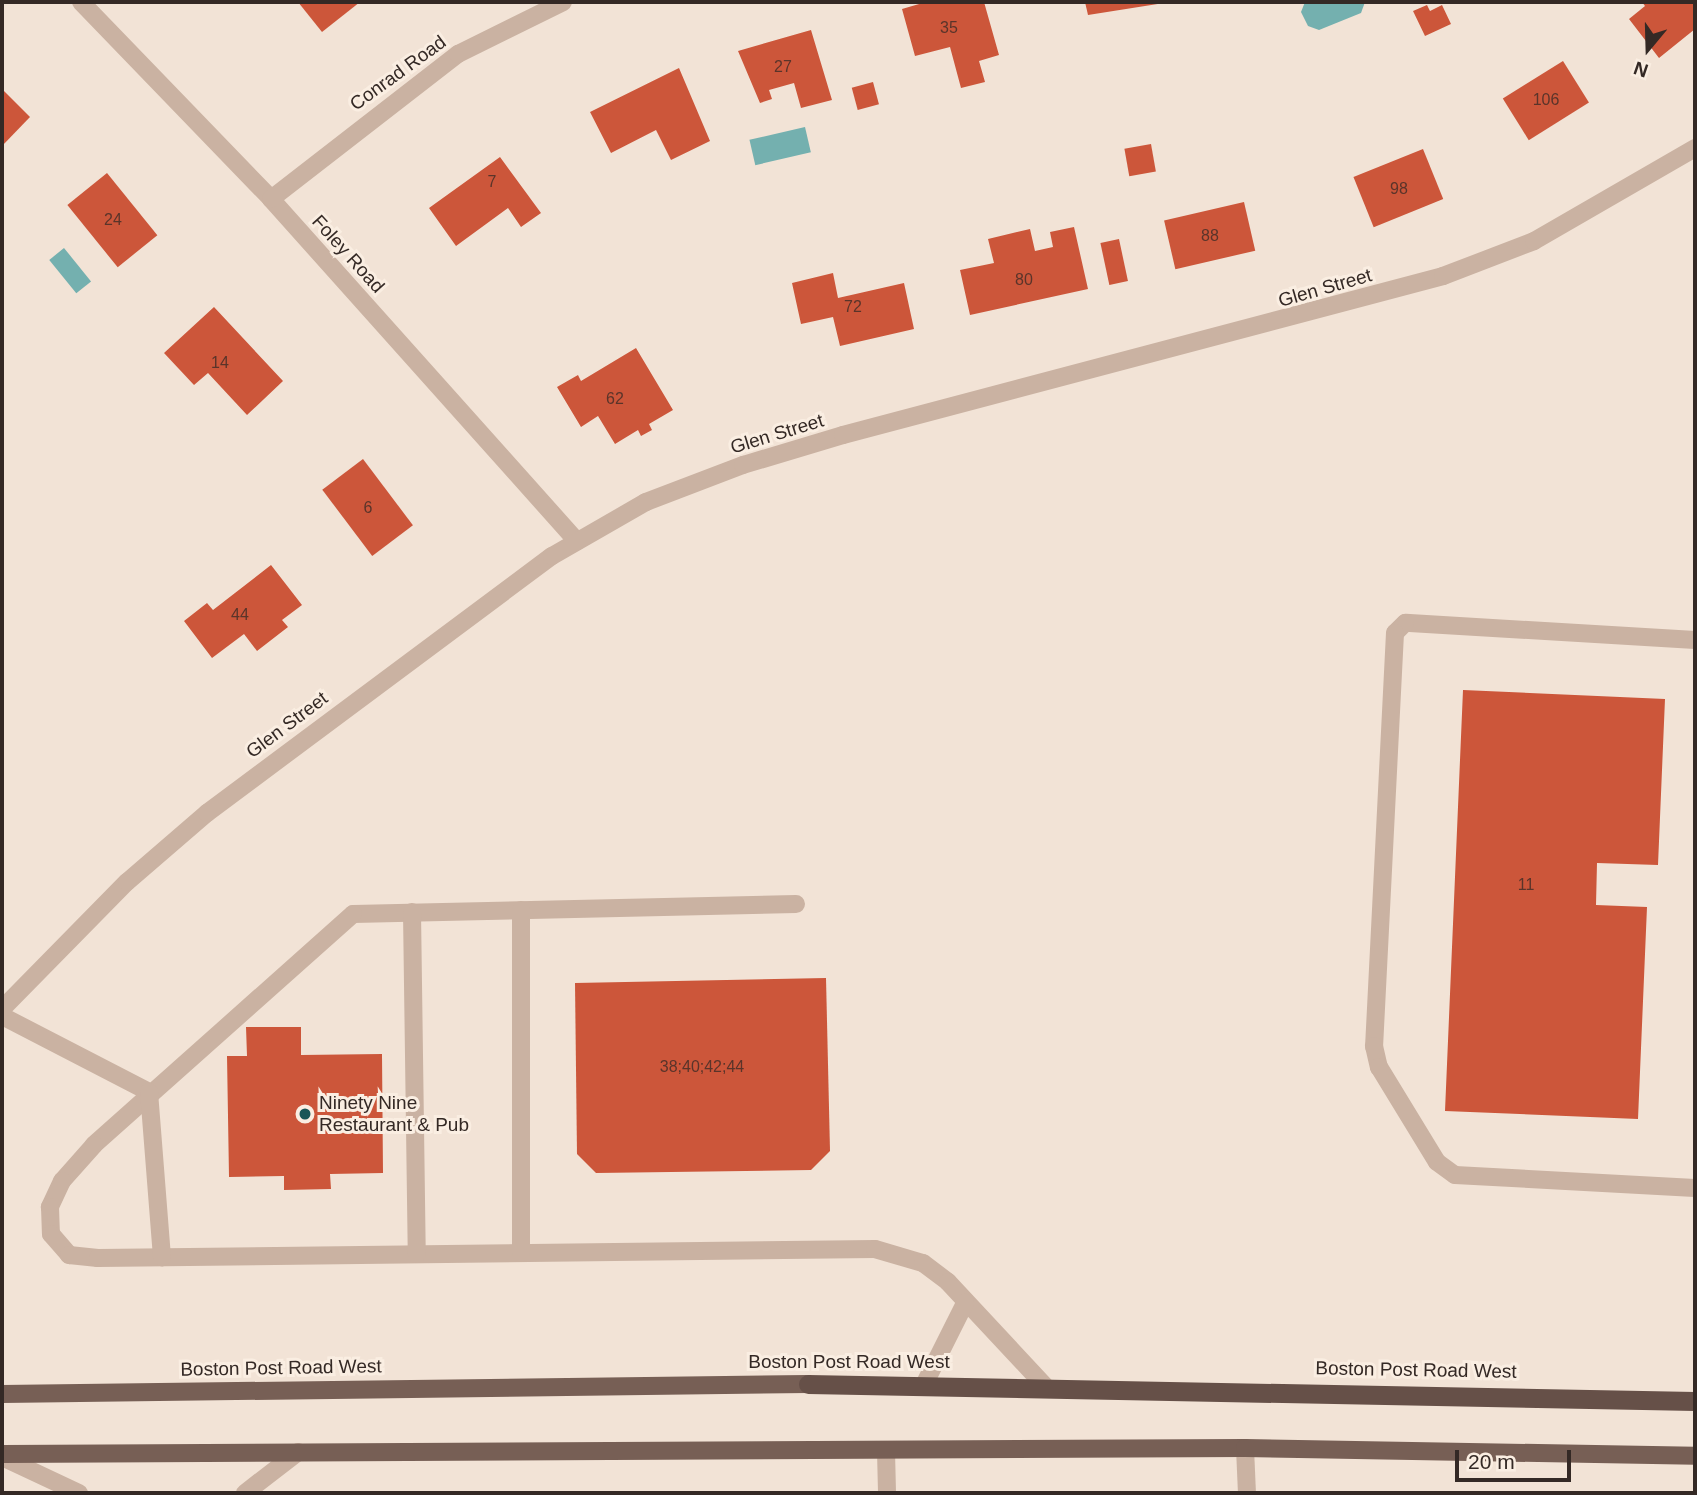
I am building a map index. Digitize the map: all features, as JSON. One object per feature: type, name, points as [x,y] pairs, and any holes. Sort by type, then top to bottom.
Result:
[{"type":"highway","name":"Boston Post Road West","points":[[807,1384],[1045,1386],[1694,1400]]},
{"type":"main road","name":"Boston Post Road West","points":[[2,1394],[807,1384]]},
{"type":"main road","points":[[2,1456],[298,1451],[1245,1448],[1695,1456]]},
{"type":"street","name":"Foley Road","points":[[80,2],[271,199],[577,541]]},
{"type":"street","name":"Conrad Road","points":[[271,199],[458,54],[563,2]]},
{"type":"street","name":"Glen Street","points":[[2,1009],[127,881],[207,813],[452,628],[577,541],[646,502],[743,465],[1443,276],[1534,241],[1695,148]]},
{"type":"street","points":[[1695,640],[1405,623],[1395,633],[1374,1046],[1379,1067],[1437,1162],[1455,1175],[1695,1188]]},
{"type":"street","points":[[796,904],[353,914],[149,1092],[62,1181],[50,1207],[51,1234],[69,1255],[162,1257],[875,1249],[923,1264],[965,1303],[1045,1386]]},
{"type":"street","points":[[521,910],[521,1253]]},
{"type":"street","points":[[412,912],[417,1254]]},
{"type":"street","points":[[2,1016],[149,1092]]},
{"type":"street","points":[[149,1092],[162,1257]]},
{"type":"street","points":[[925,1385],[965,1303]]},
{"type":"street","points":[[1245,1448],[1247,1493]]},
{"type":"street","points":[[245,1493],[298,1451]]},
{"type":"street","points":[[886,1451],[887,1493]]},
{"type":"street","points":[[2,1456],[79,1493]]},
{"type":"water","points":[[1305,2],[1365,2],[1361,13],[1319,30],[1308,26],[1301,12]]},
{"type":"water","points":[[805,127],[811,152],[755,165],[749,140]]},
{"type":"water","points":[[64,248],[91,281],[76,293],[49,260]]},
{"type":"building","points":[[298,2],[360,2],[322,32]]},
{"type":"building","points":[[926,2],[984,2],[999,55],[979,61],[985,82],[961,88],[950,47],[915,56],[902,9]]},
{"type":"building","points":[[1085,2],[1164,2],[1164,3],[1088,15]]},
{"type":"building","points":[[1642,2],[1695,2],[1695,29],[1659,58],[1629,19],[1645,6]]},
{"type":"building","points":[[1427,5],[1430,11],[1442,5],[1451,24],[1425,36],[1413,11]]},
{"type":"building","points":[[811,30],[832,100],[801,108],[794,83],[769,90],[772,99],[760,103],[738,51]]},
{"type":"building","points":[[1563,61],[1589,103],[1529,140],[1503,99]]},
{"type":"building","points":[[679,68],[710,141],[671,160],[656,130],[611,153],[590,112]]},
{"type":"building","points":[[873,82],[879,104],[858,110],[852,88]]},
{"type":"building","points":[[2,89],[30,117],[2,146]]},
{"type":"building","points":[[1151,144],[1156,172],[1129,176],[1124,149]]},
{"type":"building","points":[[1423,149],[1443,199],[1374,227],[1353,177]]},
{"type":"building","points":[[500,157],[541,213],[521,227],[508,208],[456,246],[429,208]]},
{"type":"building","points":[[107,173],[157,235],[118,267],[67,205]]},
{"type":"building","points":[[1244,202],[1255,251],[1175,269],[1164,220]]},
{"type":"building","points":[[1074,227],[1088,289],[970,315],[960,270],[994,263],[988,239],[1030,229],[1035,251],[1053,247],[1050,232]]},
{"type":"building","points":[[1119,239],[1128,281],[1109,285],[1100,243]]},
{"type":"building","points":[[833,273],[838,298],[904,283],[914,329],[840,346],[833,317],[801,324],[792,283]]},
{"type":"building","points":[[214,307],[283,381],[247,415],[208,373],[194,385],[164,353]]},
{"type":"building","points":[[636,348],[673,410],[649,424],[652,430],[641,436],[638,430],[615,444],[598,416],[581,427],[557,387],[578,375],[581,381]]},
{"type":"building","points":[[363,459],[413,525],[372,556],[322,490]]},
{"type":"building","points":[[271,565],[302,605],[282,620],[288,627],[257,651],[244,634],[212,658],[184,621],[207,603],[213,610]]},
{"type":"building","points":[[1463,690],[1665,699],[1658,865],[1597,863],[1596,905],[1647,907],[1638,1119],[1445,1111]]},
{"type":"building","points":[[826,978],[830,1151],[811,1170],[596,1173],[577,1154],[575,983]]},
{"type":"building","name":"Ninety Nine Restaurant & Pub","points":[[246,1027],[301,1027],[301,1055],[382,1054],[383,1173],[330,1174],[331,1189],[284,1190],[284,1176],[229,1177],[227,1056],[247,1056]]},
{"type":"place","name":"Ninety Nine Restaurant & Pub","points":[[305,1114]]}]
